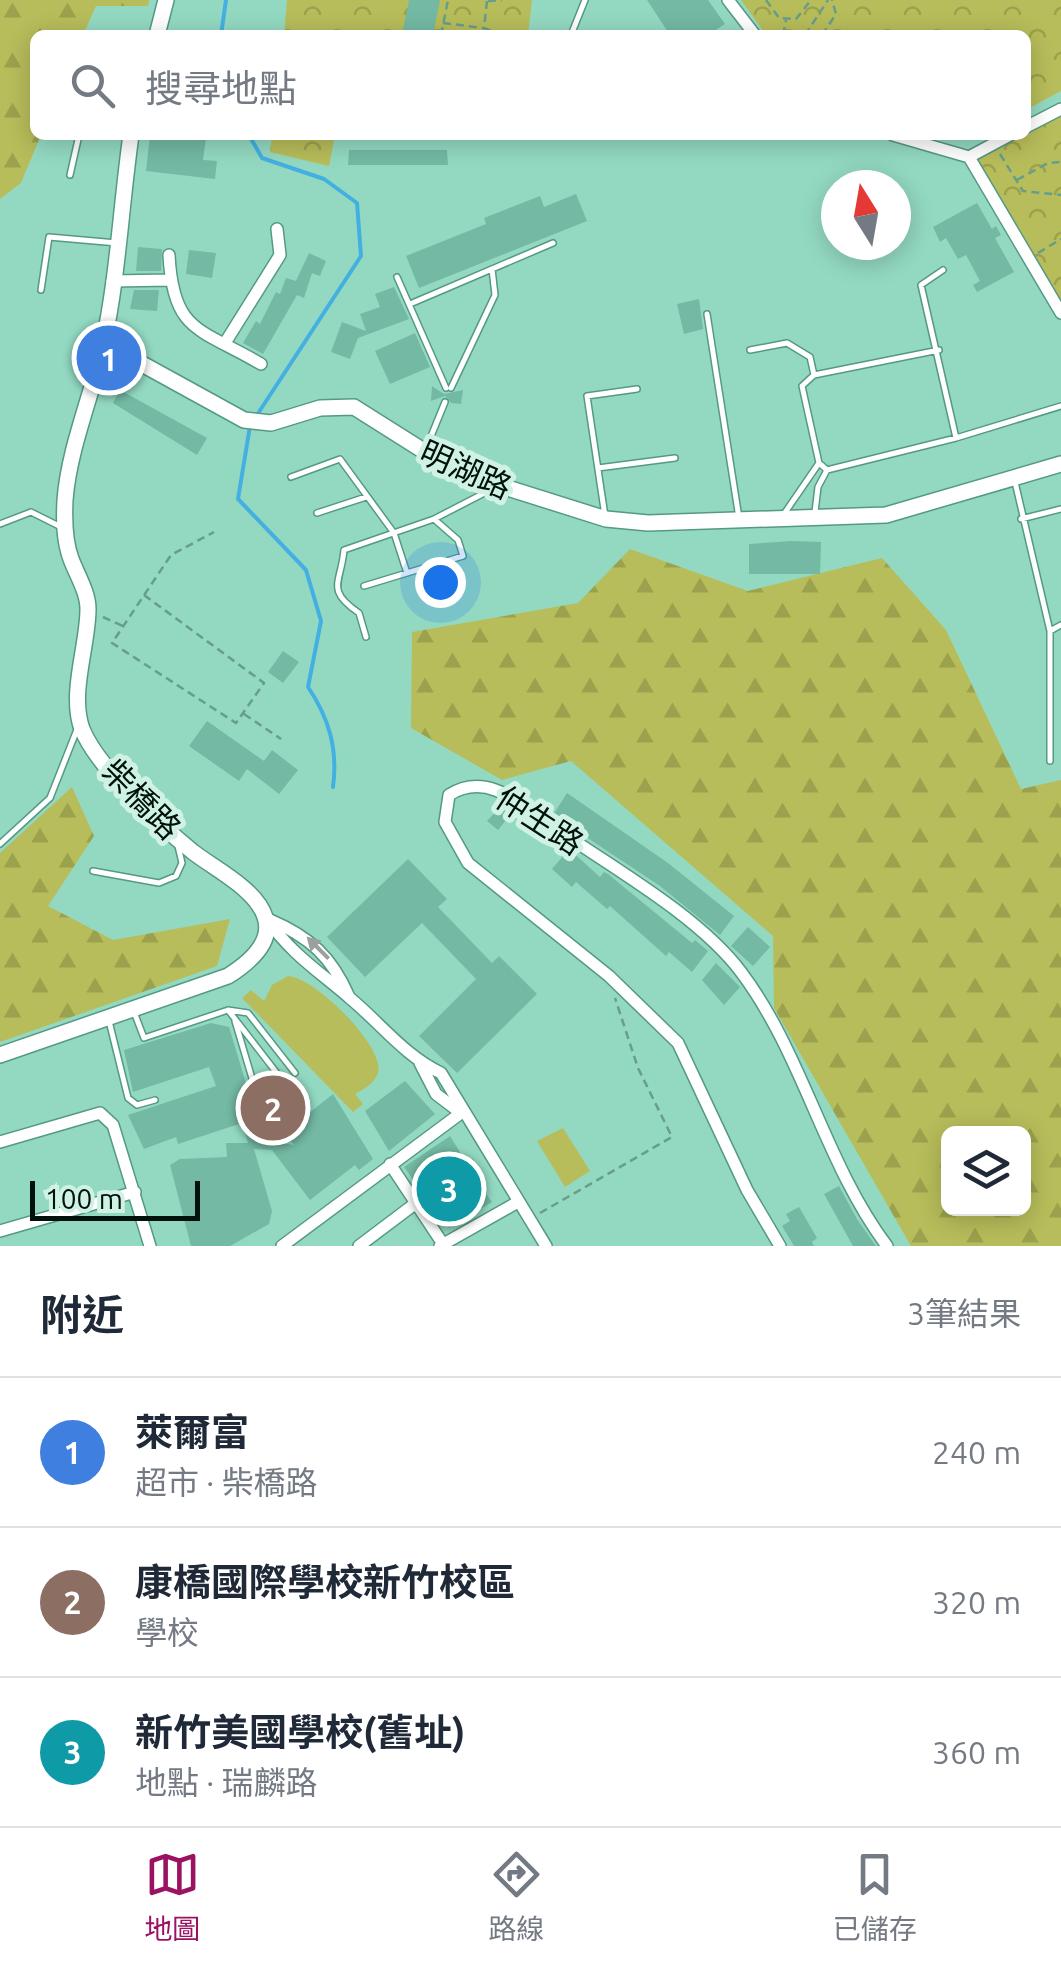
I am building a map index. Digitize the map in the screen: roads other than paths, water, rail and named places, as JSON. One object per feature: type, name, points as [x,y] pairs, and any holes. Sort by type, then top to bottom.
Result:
[{"type":"main road","points":[[158,30],[166,0]]},
{"type":"main road","points":[[104,343],[127,140]]},
{"type":"main road","name":"明湖路","points":[[104,343],[244,420],[262,423],[320,408],[354,406],[457,472],[606,520],[648,524],[886,514],[1061,464]]},
{"type":"main road","name":"柴橋路","points":[[104,343],[66,494],[64,529],[88,610],[88,643],[78,686],[80,725],[121,780],[176,836],[256,900],[267,920]]},
{"type":"main road","points":[[0,1055],[228,976],[250,962],[264,942],[267,920]]},
{"type":"street","points":[[728,0],[751,30]]},
{"type":"street","points":[[1031,124],[1061,109]]},
{"type":"street","points":[[910,140],[968,157],[1061,313]]},
{"type":"street","points":[[968,157],[1000,140]]},
{"type":"street","points":[[226,343],[280,255],[277,229]]},
{"type":"street","points":[[169,255],[172,298],[184,319],[261,364]]},
{"type":"street","points":[[112,280],[170,280]]},
{"type":"street","name":"仲生路","points":[[780,1246],[746,1190],[678,1042],[609,976],[468,863],[445,822],[449,795],[471,785],[489,785],[518,802],[673,909],[740,970],[887,1246]]},
{"type":"street","points":[[267,920],[304,934],[335,966],[349,997]]},
{"type":"street","points":[[267,920],[288,950],[349,997],[420,1063],[436,1094],[461,1113],[546,1246]]},
{"type":"street","points":[[282,1246],[461,1113]]},
{"type":"street","points":[[0,1142],[100,1114],[113,1125],[150,1246]]},
{"type":"street","points":[[390,1164],[441,1245],[518,1202]]},
{"type":"street","points":[[0,1232],[135,1192]]},
{"type":"street","points":[[359,1246],[416,1203]]},
{"type":"lane","points":[[573,30],[584,0]]},
{"type":"lane","points":[[70,175],[78,140]]},
{"type":"lane","points":[[42,290],[49,237],[117,243]]},
{"type":"lane","points":[[410,304],[554,243]]},
{"type":"lane","points":[[398,276],[448,388],[494,295],[492,269]]},
{"type":"lane","points":[[944,270],[921,285],[939,350],[956,438]]},
{"type":"lane","points":[[708,314],[739,521]]},
{"type":"lane","points":[[750,350],[788,343],[810,357],[814,375]]},
{"type":"lane","points":[[827,470],[819,463],[802,386],[814,375],[939,350]]},
{"type":"lane","points":[[606,520],[587,396],[636,389]]},
{"type":"lane","points":[[424,454],[445,402]]},
{"type":"lane","points":[[814,520],[818,487],[827,470],[956,438],[1061,406]]},
{"type":"lane","points":[[598,468],[675,458]]},
{"type":"lane","points":[[290,477],[340,459],[394,532],[407,573]]},
{"type":"lane","points":[[780,521],[819,463]]},
{"type":"lane","points":[[1015,479],[1021,519],[1050,631],[1050,761]]},
{"type":"lane","points":[[366,637],[359,612],[340,600],[335,582],[344,550],[434,519],[499,486]]},
{"type":"lane","points":[[317,513],[366,497]]},
{"type":"lane","points":[[1021,519],[1061,509]]},
{"type":"lane","points":[[0,524],[31,512],[64,529]]},
{"type":"lane","points":[[364,586],[463,556],[458,540],[434,519]]},
{"type":"lane","points":[[1050,631],[1061,625]]},
{"type":"lane","points":[[0,844],[50,798],[59,784],[71,737],[80,725]]},
{"type":"lane","points":[[93,871],[159,883],[176,876],[182,863],[176,836]]},
{"type":"lane","points":[[133,1009],[144,1038],[228,1010],[248,1013],[295,1074]]},
{"type":"lane","points":[[228,1010],[300,1103],[297,1117],[282,1127],[266,1122],[235,1021]]},
{"type":"lane","points":[[108,1018],[128,1098],[137,1105],[155,1100]]},
{"type":"waterway","points":[[222,30],[226,0]]},
{"type":"waterway","points":[[252,140],[262,158],[324,179],[357,203],[361,256],[255,418]]},
{"type":"waterway","points":[[250,426],[238,499],[306,570],[321,621],[308,687],[330,734],[333,787]]},
{"type":"place","name":"萊爾富","points":[[109,358]]},
{"type":"place","name":"康橋國際學校新竹校區","points":[[273,1108]]},
{"type":"place","name":"新竹美國學校(舊址)","points":[[449,1189]]}]
